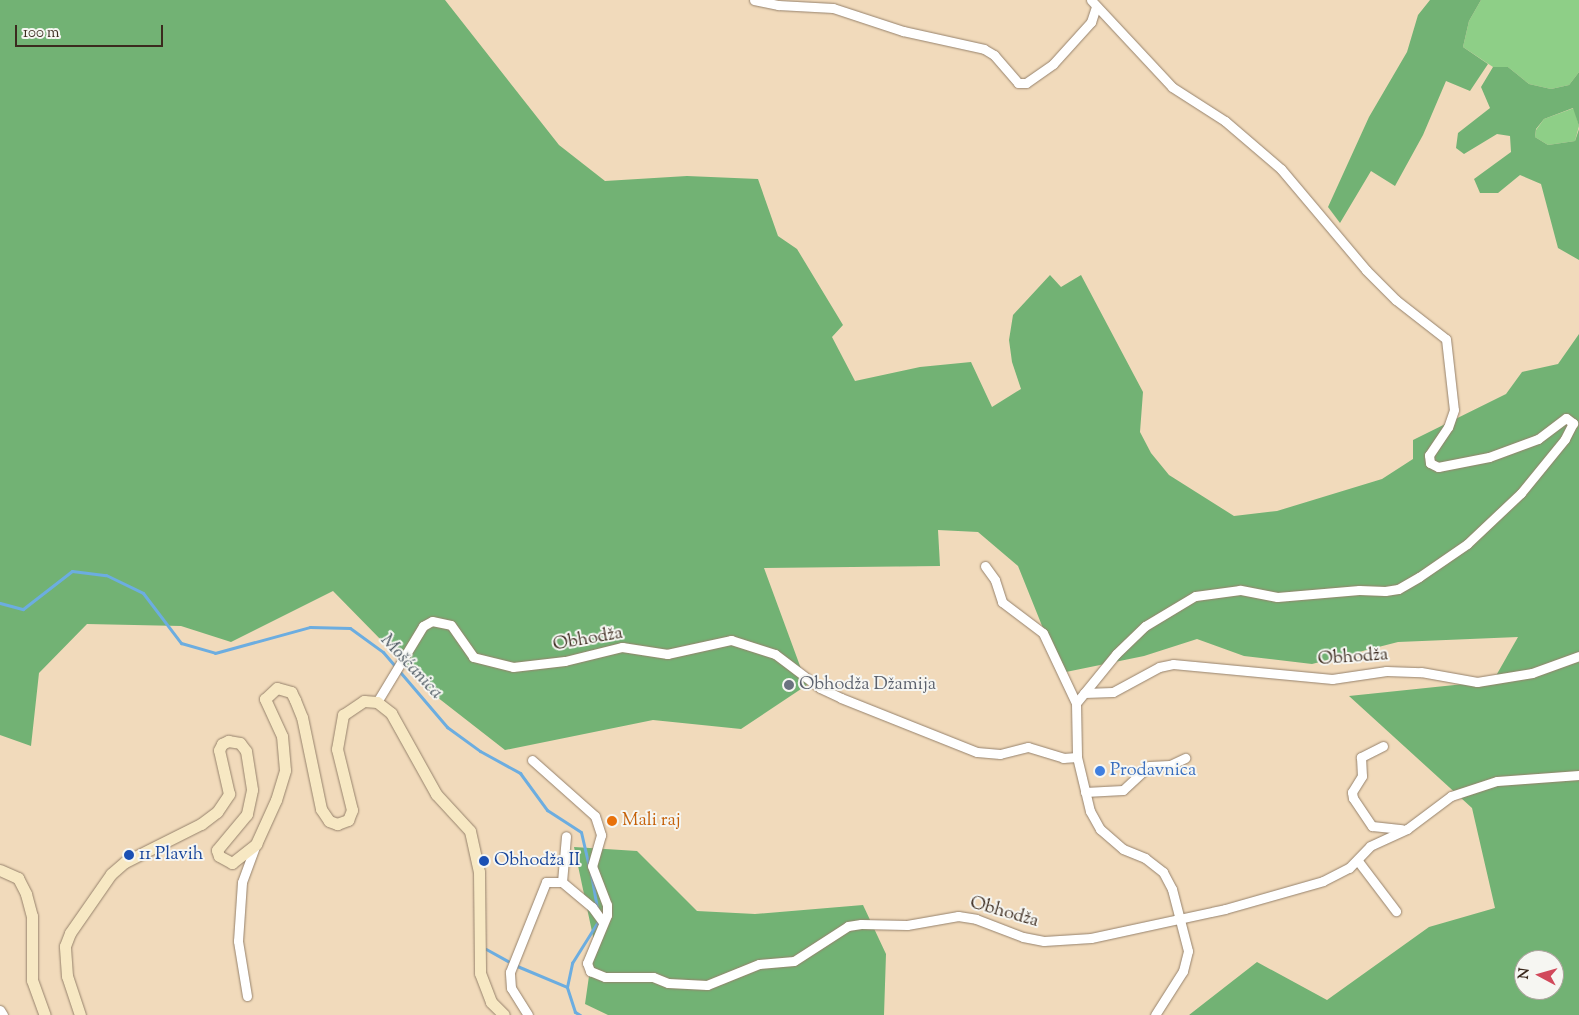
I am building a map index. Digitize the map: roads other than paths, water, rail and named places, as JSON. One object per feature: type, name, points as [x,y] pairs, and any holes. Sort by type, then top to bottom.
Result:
[{"type":"main road","points":[[80,1015],[67,976],[65,946],[70,933],[111,874],[125,862],[201,824],[217,812],[229,794],[219,750],[222,744],[228,741],[240,743],[246,752],[252,790],[247,814],[217,850],[219,856],[232,863],[256,844],[276,800],[284,770],[285,753],[282,736],[266,706],[268,694],[277,688],[291,692],[295,700],[302,717],[322,809],[329,821],[337,824],[348,820],[352,810],[337,749],[343,715],[357,703],[376,702],[391,713],[436,794],[470,830],[479,872],[480,973],[491,1002],[504,1015]]},
{"type":"main road","points":[[0,870],[18,878],[26,894],[32,916],[32,980],[45,1015]]},
{"type":"street","points":[[754,0],[778,5],[833,8],[903,31],[984,49],[994,55],[1018,83],[1026,82],[1053,64],[1091,22],[1094,4]]},
{"type":"street","points":[[1076,702],[1116,654],[1145,626],[1195,596],[1240,590],[1289,597],[1350,590],[1385,591],[1405,585],[1467,544],[1521,493],[1565,439],[1573,423],[1566,418],[1538,439],[1489,457],[1438,467],[1430,463],[1429,455],[1448,428],[1454,410],[1446,339],[1396,300],[1366,270],[1281,169],[1225,120],[1172,87],[1094,4]]},
{"type":"street","points":[[984,566],[995,580],[1002,602],[1043,633],[1076,702],[1077,757],[1090,811],[1100,829],[1123,849],[1145,858],[1162,872],[1172,889],[1189,957],[1177,983],[1155,1015]]},
{"type":"street","name":"Obhodža","points":[[376,702],[423,626],[432,621],[451,625],[473,656],[482,661],[513,667],[565,661],[622,647],[667,654],[731,640],[775,654],[820,688],[841,698],[977,752],[1000,754],[1028,747],[1063,758],[1077,757]]},
{"type":"street","name":"Obhodža","points":[[1084,693],[1113,692],[1159,668],[1173,664],[1332,679],[1386,671],[1421,672],[1477,682],[1532,673],[1579,656]]},
{"type":"street","points":[[1383,746],[1361,757],[1362,776],[1353,798],[1372,826],[1408,829]]},
{"type":"street","points":[[1085,792],[1123,790],[1149,766],[1170,765],[1186,758]]},
{"type":"street","name":"Obhodža","points":[[532,760],[595,816],[601,835],[592,866],[607,905],[607,915],[587,963],[590,971],[605,977],[653,977],[668,983],[707,985],[759,964],[794,961],[848,926],[861,924],[907,925],[958,916],[976,919],[1023,937],[1044,941],[1091,938],[1179,920],[1323,881],[1358,861],[1370,846],[1408,829],[1451,796],[1497,781],[1579,775]]},
{"type":"street","points":[[562,882],[566,836]]},
{"type":"street","points":[[247,996],[238,941],[242,882],[256,844]]},
{"type":"street","points":[[1358,861],[1396,910]]},
{"type":"street","points":[[528,1015],[511,988],[510,972],[546,882],[562,882],[592,907],[603,922]]},
{"type":"street","points":[[0,1010],[3,1015]]},
{"type":"waterway","name":"Mošćanica","points":[[0,603],[23,609],[72,571],[106,575],[143,593],[181,643],[215,653],[310,627],[350,628],[383,652],[447,727],[480,751],[520,773],[547,810],[581,832],[589,868]]},
{"type":"waterway","name":"Mošćanica","points":[[591,874],[597,909]]},
{"type":"waterway","name":"Mošćanica","points":[[580,1015],[575,1012],[567,987],[572,963],[599,920]]},
{"type":"waterway","points":[[486,949],[508,961]]},
{"type":"waterway","points":[[517,966],[567,987]]},
{"type":"place","name":"Obhodža Džamija","points":[[789,685]]},
{"type":"place","name":"Prodavnica","points":[[1100,771]]},
{"type":"place","name":"Mali raj","points":[[612,821]]},
{"type":"place","name":"11 Plavih","points":[[129,855]]},
{"type":"place","name":"Obhodža II","points":[[484,861]]}]
